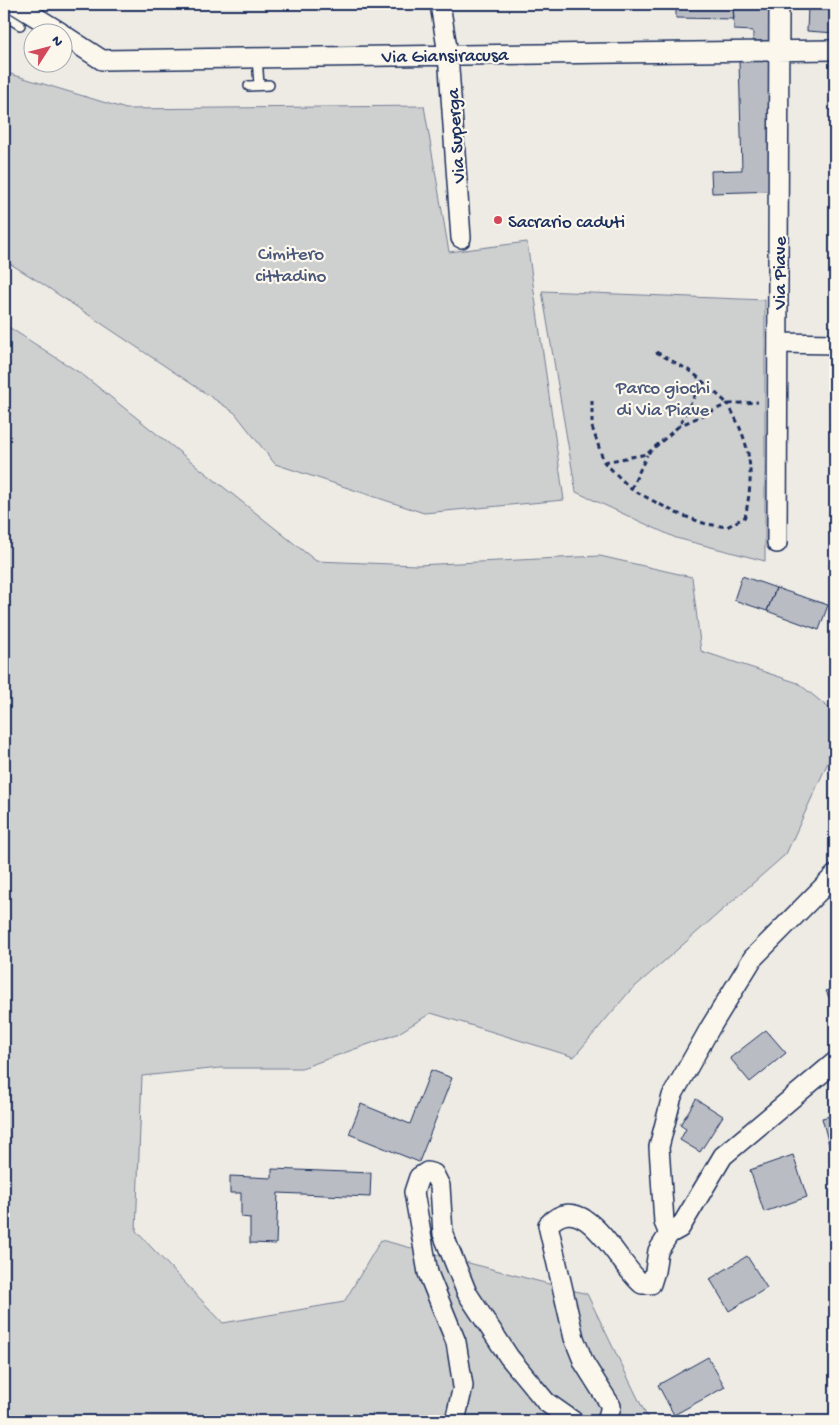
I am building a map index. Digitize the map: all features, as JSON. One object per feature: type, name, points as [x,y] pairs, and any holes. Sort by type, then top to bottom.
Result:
[{"type":"street","name":"Via Superga","points":[[440,4],[448,54],[461,238]]},
{"type":"street","name":"Via Piave","points":[[777,543],[783,474],[778,402],[779,4]]},
{"type":"street","name":"Via Giansiracusa","points":[[12,10],[38,22]]},
{"type":"street","name":"Via Giansiracusa","points":[[72,40],[102,60],[778,49],[835,50]]},
{"type":"street","points":[[778,343],[835,344]]},
{"type":"street","points":[[669,1234],[664,1222],[659,1147],[672,1096],[710,1028],[753,958],[835,875]]},
{"type":"street","points":[[607,1421],[611,1406],[584,1363],[574,1338],[548,1225],[564,1214],[574,1213],[587,1220],[631,1275],[642,1284],[651,1284],[656,1271],[658,1251],[669,1234],[680,1228],[723,1156],[835,1062]]},
{"type":"street","points":[[455,1421],[463,1386],[456,1342],[428,1273],[415,1201],[414,1192],[418,1177],[427,1172],[434,1174],[440,1186],[443,1234],[466,1293],[509,1357],[546,1402],[573,1421]]},
{"type":"lane","points":[[12,10],[20,25]]},
{"type":"lane","points":[[257,57],[259,86]]},
{"type":"lane","points":[[249,86],[270,85]]},
{"type":"path","points":[[592,400],[592,427],[604,462],[631,489],[676,513],[706,524],[727,527],[745,517],[752,480],[751,460],[741,427],[728,404],[692,372],[656,352]]},
{"type":"path","points":[[679,426],[702,381]]},
{"type":"path","points":[[631,489],[647,454],[679,426],[728,404],[778,402]]},
{"type":"path","points":[[604,462],[647,454]]},
{"type":"green space","name":"Cimitero cittadino","points":[[4,72],[126,109],[424,106],[449,252],[527,242],[564,500],[424,513],[275,464],[235,413],[4,260]]},
{"type":"green space","name":"Parco giochi di Via Piave","points":[[542,291],[765,300],[765,561],[676,538],[576,492]]},
{"type":"green space","points":[[4,324],[83,375],[316,561],[417,565],[600,556],[692,577],[701,651],[798,683],[835,713],[835,747],[786,854],[629,992],[574,1057],[431,1013],[397,1034],[302,1068],[220,1068],[142,1076],[136,1231],[223,1323],[344,1302],[381,1240],[587,1294],[649,1421],[4,1421]]},
{"type":"building","points":[[676,4],[733,4],[734,19],[676,18]]},
{"type":"building","points":[[733,4],[775,4],[774,41],[753,41],[753,31],[734,30]]},
{"type":"building","points":[[813,4],[835,4],[835,33],[807,31],[808,7],[813,7]]},
{"type":"building","points":[[770,60],[775,191],[712,193],[711,171],[742,170],[739,61]]},
{"type":"building","points":[[742,576],[776,588],[767,611],[734,600]]},
{"type":"building","points":[[776,588],[828,605],[819,630],[767,611]]},
{"type":"building","points":[[835,987],[835,1010],[826,991]]},
{"type":"building","points":[[766,1030],[786,1053],[750,1082],[730,1058]]},
{"type":"building","points":[[431,1070],[452,1078],[419,1162],[349,1134],[361,1104],[410,1124]]},
{"type":"building","points":[[696,1099],[723,1116],[700,1152],[680,1140],[686,1129],[680,1125]]},
{"type":"building","points":[[835,1115],[835,1160],[833,1160],[822,1118]]},
{"type":"building","points":[[793,1155],[807,1197],[764,1212],[750,1170]]},
{"type":"building","points":[[272,1169],[371,1173],[370,1197],[278,1193],[276,1244],[250,1243],[250,1218],[241,1217],[241,1193],[230,1193],[230,1176],[272,1178]]},
{"type":"building","points":[[747,1256],[767,1288],[729,1311],[710,1279]]},
{"type":"building","points":[[708,1357],[725,1387],[674,1415],[658,1385]]},
{"type":"place","name":"Sacrario caduti","points":[[498,220]]}]
